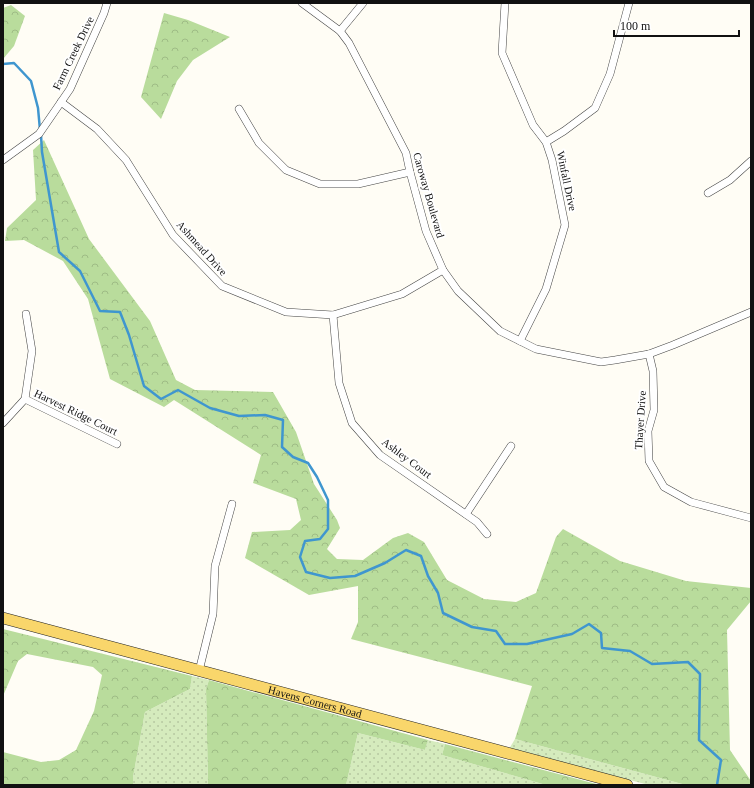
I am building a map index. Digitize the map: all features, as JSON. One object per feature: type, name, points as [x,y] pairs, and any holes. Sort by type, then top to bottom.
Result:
[{"type":"main road","name":"Havens Corners Road","points":[[3,618],[628,785]]},
{"type":"street","name":"Farm Creek Drive","points":[[3,160],[39,134],[70,89],[107,3]]},
{"type":"street","name":"Caroway Boulevard","points":[[302,3],[340,31],[349,43],[406,153],[426,231],[443,270],[458,291],[500,331],[536,349],[601,362],[649,354],[751,312]]},
{"type":"street","points":[[340,31],[363,3]]},
{"type":"street","name":"Winfall Drive","points":[[505,3],[502,53],[533,124],[546,142],[552,160],[565,225],[546,289],[520,341]]},
{"type":"street","points":[[546,142],[564,131],[595,108],[610,74],[629,3]]},
{"type":"street","name":"Ashmead Drive","points":[[61,102],[97,129],[126,160],[173,235],[222,286],[286,312],[333,315],[402,294],[443,270]]},
{"type":"street","points":[[238,109],[259,143],[286,170],[320,184],[358,184],[410,172]]},
{"type":"street","points":[[708,193],[730,180],[751,161]]},
{"type":"street","points":[[3,423],[25,399],[32,351],[26,314]]},
{"type":"street","name":"Ashley Court","points":[[333,315],[339,383],[352,423],[380,455],[477,522],[487,534]]},
{"type":"street","name":"Thayer Drive","points":[[649,354],[653,371],[654,410],[648,431],[649,461],[664,487],[690,502],[751,518]]},
{"type":"street","name":"Harvest Ridge Court","points":[[25,399],[117,444]]},
{"type":"street","points":[[466,514],[511,446]]},
{"type":"street","points":[[199,671],[213,614],[215,566],[232,504]]},
{"type":"green space","points":[[11,5],[25,16],[14,46],[3,59],[3,8]]},
{"type":"green space","points":[[164,13],[188,20],[230,37],[193,60],[177,81],[161,119],[141,97]]},
{"type":"green space","points":[[44,140],[89,239],[150,321],[176,380],[195,390],[273,392],[296,432],[314,484],[337,520],[340,528],[327,549],[337,559],[363,560],[393,538],[408,533],[424,542],[447,580],[484,599],[516,602],[536,593],[556,537],[563,529],[620,561],[686,581],[751,588],[751,601],[727,630],[730,750],[751,781],[751,785],[686,785],[515,739],[532,686],[351,639],[358,622],[358,586],[309,595],[245,558],[252,532],[290,530],[301,520],[296,499],[253,483],[261,455],[174,400],[164,407],[110,379],[88,299],[63,261],[24,240],[5,241],[7,228],[36,200],[33,150]]},
{"type":"green space","points":[[3,629],[192,676],[190,689],[145,712],[133,777],[133,785],[3,785],[3,752],[41,762],[59,760],[76,750],[94,711],[102,675],[93,667],[27,654],[18,661],[3,696]]},
{"type":"green space","points":[[192,676],[209,680],[206,689],[208,785],[133,785],[133,777],[145,712],[190,689]]},
{"type":"green space","points":[[209,680],[428,740],[425,750],[358,733],[346,785],[208,785],[206,689]]},
{"type":"green space","points":[[358,733],[425,750],[428,740],[445,744],[442,755],[546,785],[346,785]]},
{"type":"green space","points":[[515,739],[686,785],[649,785],[509,749]]},
{"type":"green space","points":[[445,744],[600,785],[546,785],[442,755]]},
{"type":"waterway","points":[[3,64],[14,63],[31,81],[38,108],[40,130]]},
{"type":"waterway","points":[[41,135],[42,152],[59,252],[80,271],[100,311],[120,312],[129,335],[144,386],[161,399],[178,390],[210,408],[239,416],[265,415],[283,420],[282,447],[293,457],[308,463],[317,477],[328,500],[328,529],[320,539],[305,541],[300,557],[306,572],[330,578],[355,576],[385,563],[406,550],[421,556],[428,576],[438,593],[443,613],[472,627],[496,631],[505,644],[527,644],[572,634],[589,624],[601,633],[602,648],[630,651],[652,664],[688,662],[700,674],[699,740],[721,760],[717,785]]}]
